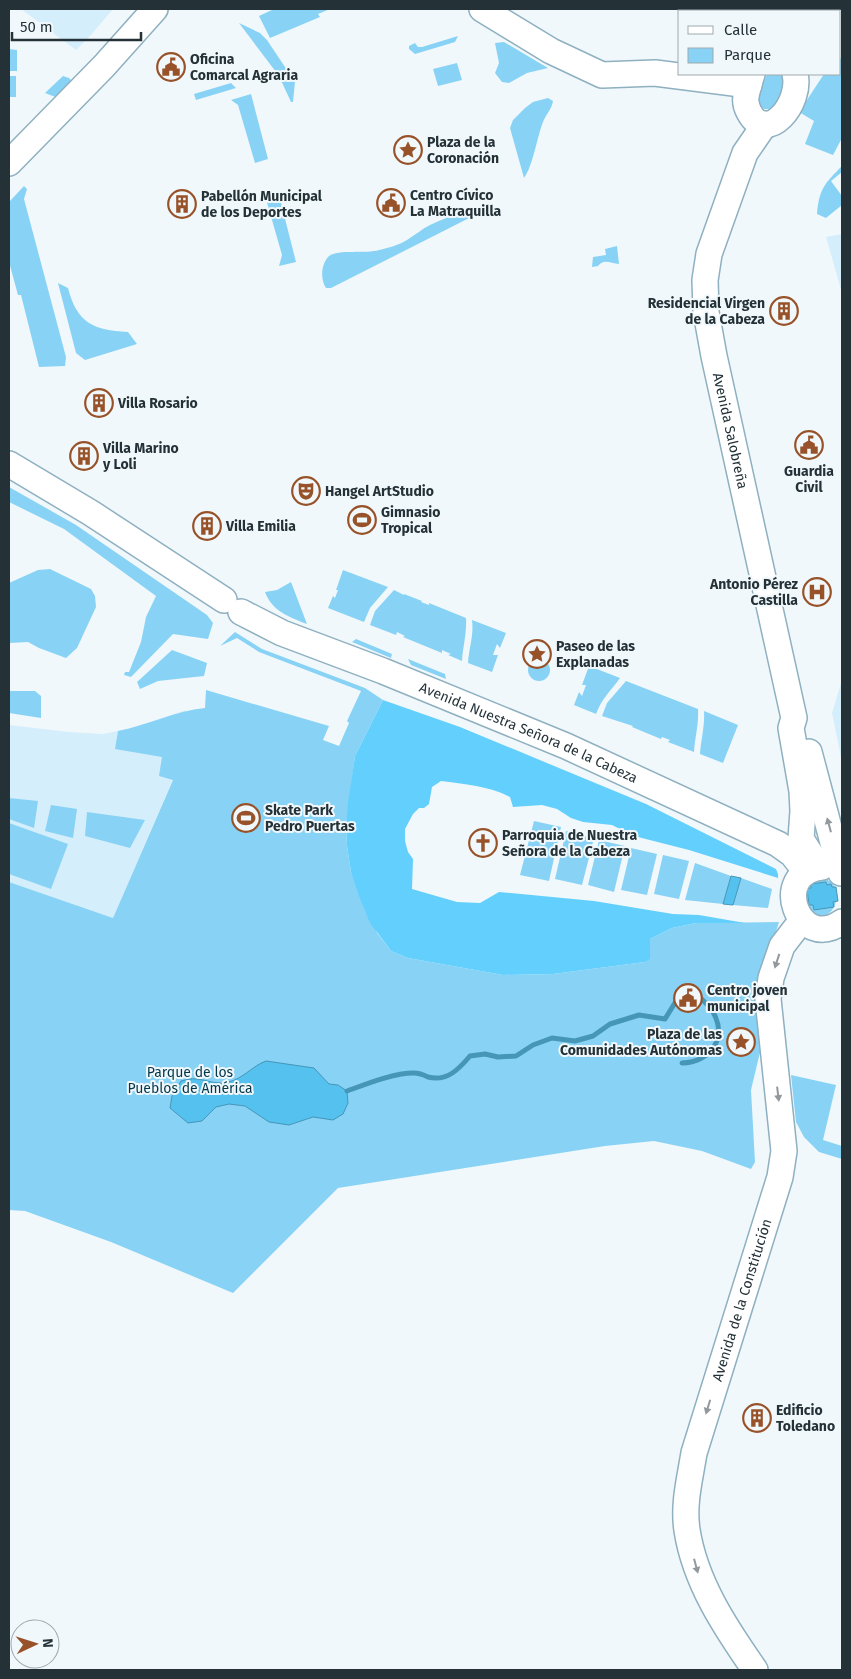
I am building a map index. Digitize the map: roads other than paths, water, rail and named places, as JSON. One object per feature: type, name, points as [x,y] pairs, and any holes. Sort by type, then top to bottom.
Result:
[{"type":"main road","points":[[9,163],[104,66],[155,9]]},
{"type":"main road","points":[[482,9],[551,51],[602,75],[655,73],[678,74]]},
{"type":"main road","points":[[510,9],[528,20],[556,42],[579,64]]},
{"type":"main road","points":[[687,75],[751,79],[745,98],[748,110],[759,121],[783,117],[791,106],[797,83],[795,75]]},
{"type":"main road","name":"Avenida Salobreña","points":[[759,121],[709,254],[705,280],[706,312],[714,356],[794,718],[800,724],[827,871]]},
{"type":"main road","name":"Avenida Nuestra Señora de la Cabeza","points":[[9,464],[91,513],[233,606],[282,633],[383,671],[566,746],[778,844],[792,854],[827,871]]},
{"type":"main road","points":[[827,871],[795,886],[794,906],[802,920],[818,929],[828,929],[842,922]]},
{"type":"main road","name":"Avenida de la Constitución","points":[[755,1670],[722,1621],[700,1579],[687,1529],[687,1494],[694,1453],[780,1177],[784,1151],[768,999],[782,946],[802,920]]},
{"type":"waterway","points":[[347,1091],[380,1079],[406,1073],[441,1078],[457,1070],[470,1056],[485,1054],[498,1057],[516,1056],[533,1045],[552,1038],[575,1041],[593,1036],[610,1024],[639,1015],[665,1019],[681,993],[688,987],[711,1008],[717,1022],[718,1031],[714,1047],[708,1054],[692,1062],[682,1063]]},
{"type":"place","name":"Oficina Comarcal Agraria","points":[[171,67]]},
{"type":"place","name":"Plaza de la Coronación","points":[[408,150]]},
{"type":"place","name":"Centro Cívico La Matraquilla","points":[[391,203]]},
{"type":"place","name":"Pabellón Municipal de los Deportes","points":[[182,204]]},
{"type":"place","name":"Residencial Virgen de la Cabeza","points":[[784,311]]},
{"type":"place","name":"Villa Rosario","points":[[99,403]]},
{"type":"place","name":"Guardia Civil","points":[[809,445]]},
{"type":"place","name":"Villa Marino y Loli","points":[[84,456]]},
{"type":"place","name":"Hangel ArtStudio","points":[[306,491]]},
{"type":"place","name":"Gimnasio Tropical","points":[[362,520]]},
{"type":"place","name":"Villa Emilia","points":[[207,526]]},
{"type":"place","name":"Antonio Pérez Castilla","points":[[817,592]]},
{"type":"place","name":"Paseo de las Explanadas","points":[[537,654]]},
{"type":"place","name":"Skate Park Pedro Puertas","points":[[246,818]]},
{"type":"place","name":"Parroquia de Nuestra Señora de la Cabeza","points":[[483,843]]},
{"type":"place","name":"Centro joven municipal","points":[[688,998]]},
{"type":"place","name":"Plaza de las Comunidades Autónomas","points":[[741,1042]]},
{"type":"place","name":"Edificio Toledano","points":[[757,1418]]},
{"type":"park label","name":"Parque de los Pueblos de América","points":[[190,1080]]}]
